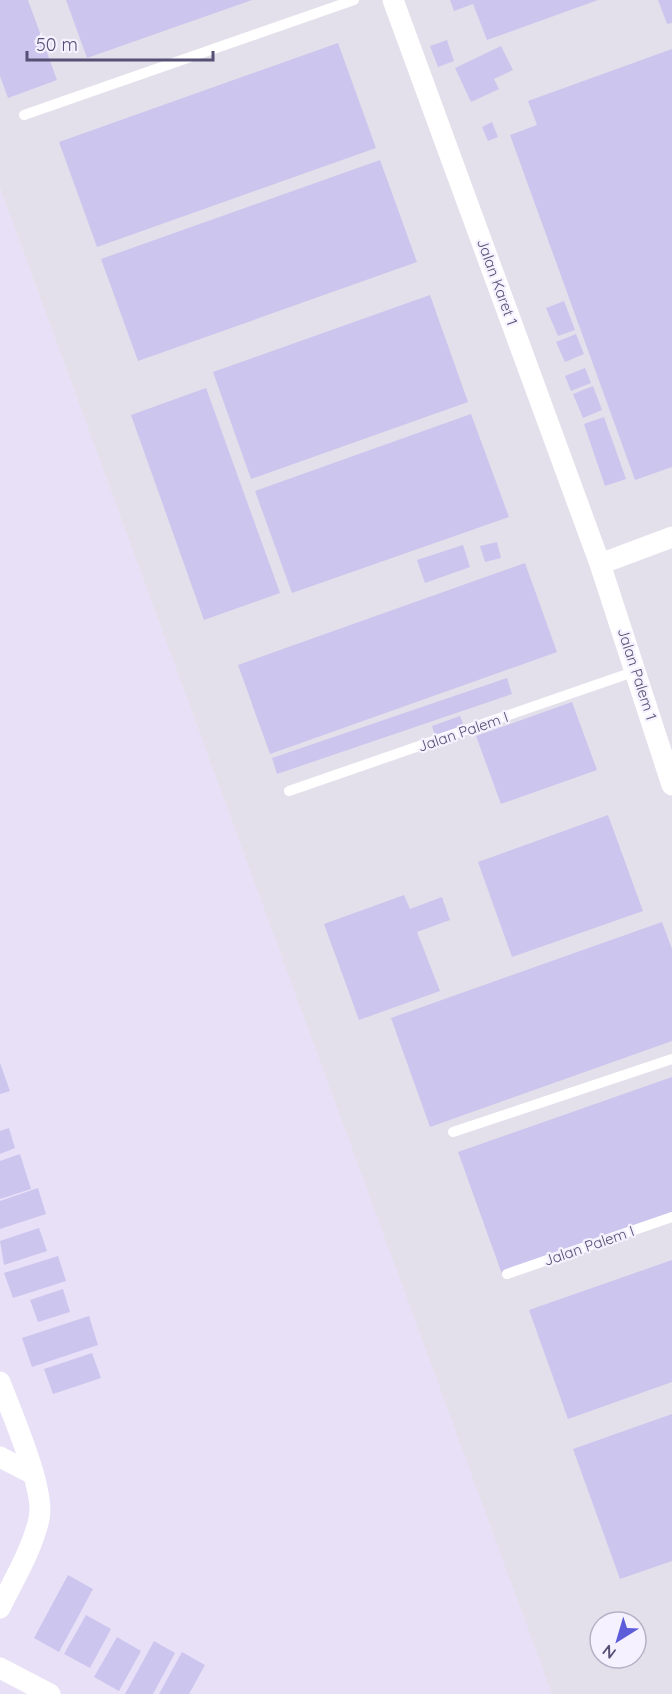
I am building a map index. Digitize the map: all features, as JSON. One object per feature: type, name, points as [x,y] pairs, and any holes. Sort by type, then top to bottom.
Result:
[{"type":"street","name":"Jalan Karet 1","points":[[393,0],[600,564]]},
{"type":"street","points":[[600,564],[672,537]]},
{"type":"street","name":"Jalan Palem 1","points":[[600,564],[672,785]]},
{"type":"street","points":[[0,1382],[33,1474],[40,1517],[31,1543],[0,1608]]},
{"type":"street","points":[[0,1457],[33,1474]]},
{"type":"street","points":[[0,1668],[50,1694]]},
{"type":"lane","points":[[24,115],[354,0]]},
{"type":"lane","name":"Jalan Palem I","points":[[289,791],[636,671]]},
{"type":"lane","points":[[453,1132],[672,1059]]},
{"type":"lane","name":"Jalan Palem I","points":[[507,1274],[672,1217]]},
{"type":"shaded area","points":[[0,0],[672,0],[672,1694],[552,1694],[0,188]]},
{"type":"shaded area","points":[[0,188],[542,1665],[552,1694],[0,1694]]},
{"type":"building","points":[[0,0],[28,0],[57,80],[8,98],[0,76]]},
{"type":"building","points":[[66,0],[252,0],[87,58]]},
{"type":"building","points":[[450,0],[598,0],[487,40],[473,4],[454,11]]},
{"type":"building","points":[[658,0],[672,0],[672,23],[667,24]]},
{"type":"building","points":[[447,40],[454,61],[438,67],[430,46]]},
{"type":"building","points":[[338,43],[376,148],[97,247],[59,142]]},
{"type":"building","points":[[501,46],[513,70],[494,79],[499,89],[471,102],[455,68]]},
{"type":"building","points":[[672,49],[672,467],[635,480],[510,135],[537,125],[528,101]]},
{"type":"building","points":[[492,122],[498,137],[488,141],[482,127]]},
{"type":"building","points":[[380,160],[417,262],[138,361],[101,259]]},
{"type":"building","points":[[430,295],[468,402],[251,479],[213,372]]},
{"type":"building","points":[[564,301],[575,330],[558,336],[546,308]]},
{"type":"building","points":[[576,334],[584,354],[565,362],[556,342]]},
{"type":"building","points":[[585,368],[591,383],[571,391],[565,376]]},
{"type":"building","points":[[593,386],[602,410],[583,418],[573,394]]},
{"type":"building","points":[[206,388],[280,593],[204,620],[131,415]]},
{"type":"building","points":[[471,414],[509,517],[292,593],[255,491]]},
{"type":"building","points":[[604,417],[626,479],[605,486],[584,424]]},
{"type":"building","points":[[497,542],[501,558],[485,562],[480,546]]},
{"type":"building","points":[[463,545],[470,567],[425,583],[417,560]]},
{"type":"building","points":[[525,563],[557,652],[270,754],[238,665]]},
{"type":"building","points":[[507,678],[512,694],[277,774],[272,758]]},
{"type":"building","points":[[572,702],[597,770],[501,804],[476,736]]},
{"type":"building","points":[[460,716],[464,726],[435,736],[432,726]]},
{"type":"building","points":[[608,815],[643,911],[512,957],[478,862]]},
{"type":"building","points":[[404,895],[410,909],[442,897],[450,920],[417,932],[440,991],[359,1020],[324,924]]},
{"type":"building","points":[[662,922],[672,949],[672,1041],[430,1127],[391,1018]]},
{"type":"building","points":[[0,1063],[10,1091],[0,1094]]},
{"type":"building","points":[[672,1077],[672,1213],[502,1274],[458,1152]]},
{"type":"building","points":[[9,1128],[15,1148],[0,1154],[0,1131]]},
{"type":"building","points":[[20,1154],[31,1189],[0,1199],[0,1161]]},
{"type":"building","points":[[38,1188],[46,1214],[0,1229],[0,1201]]},
{"type":"building","points":[[39,1228],[47,1251],[4,1265],[0,1241]]},
{"type":"building","points":[[58,1256],[66,1281],[13,1298],[4,1273]]},
{"type":"building","points":[[672,1260],[672,1382],[568,1419],[529,1310]]},
{"type":"building","points":[[63,1289],[70,1312],[38,1322],[30,1300]]},
{"type":"building","points":[[89,1316],[98,1345],[32,1367],[22,1338]]},
{"type":"building","points":[[92,1353],[101,1378],[53,1394],[44,1369]]},
{"type":"building","points":[[672,1414],[672,1561],[620,1579],[573,1449]]},
{"type":"building","points":[[68,1575],[93,1589],[59,1652],[34,1638]]},
{"type":"building","points":[[86,1615],[111,1629],[90,1668],[64,1654]]},
{"type":"building","points":[[117,1637],[141,1651],[119,1691],[94,1677]]},
{"type":"building","points":[[154,1641],[175,1653],[153,1694],[125,1694]]},
{"type":"building","points":[[182,1652],[205,1665],[189,1694],[159,1694]]}]
